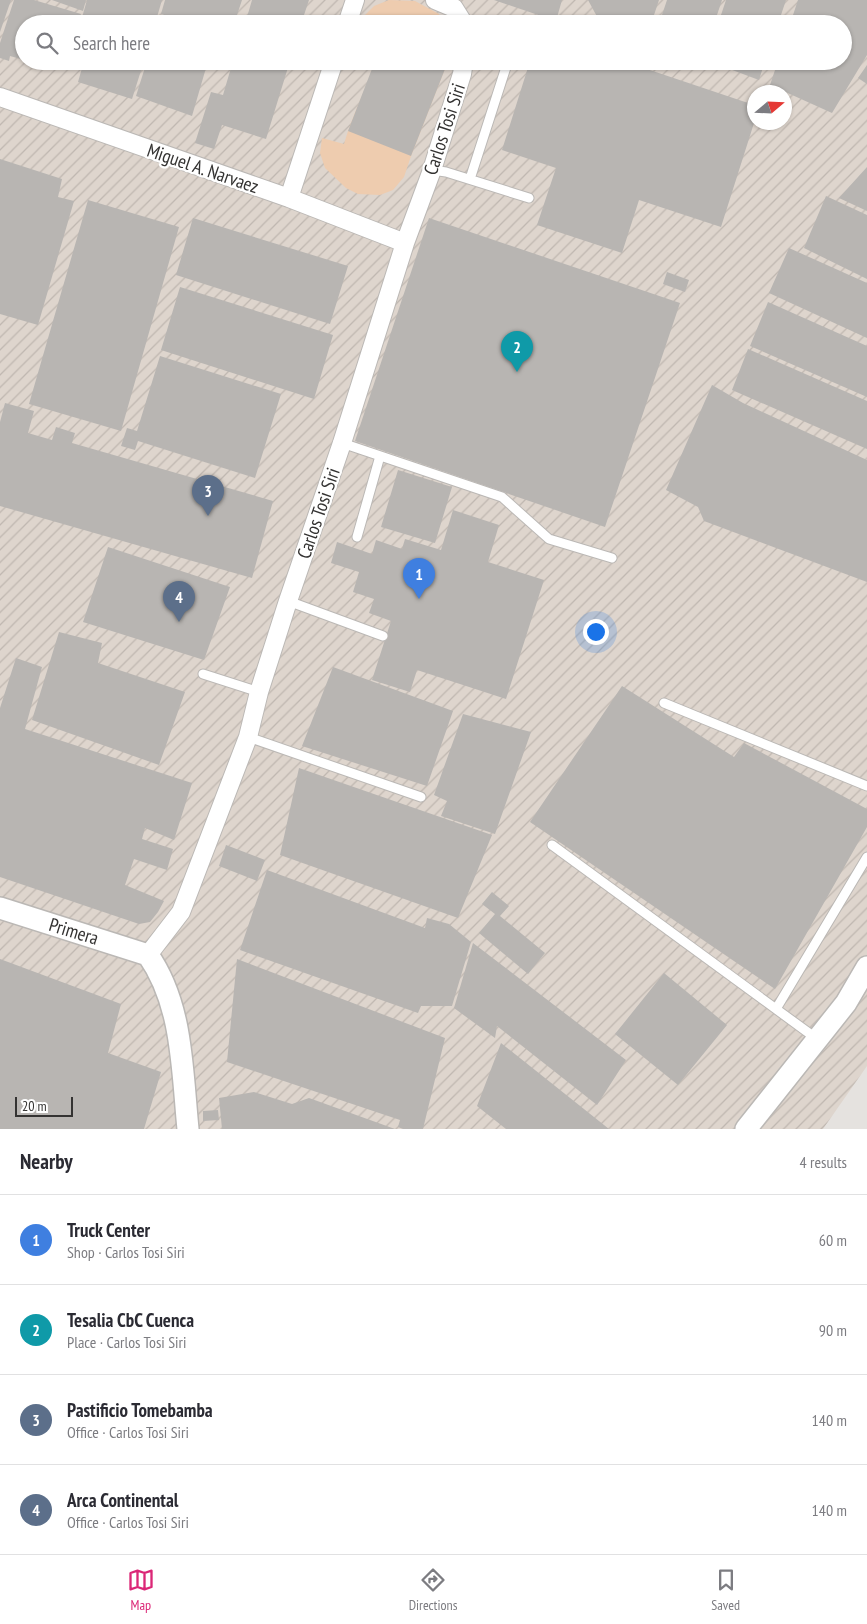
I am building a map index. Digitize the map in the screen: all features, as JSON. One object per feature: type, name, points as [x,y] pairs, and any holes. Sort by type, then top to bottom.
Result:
[{"type":"street","points":[[350,15],[355,0]]},
{"type":"street","points":[[435,0],[454,8],[458,15]]},
{"type":"street","points":[[288,198],[331,70]]},
{"type":"street","name":"Carlos Tosi Siri","points":[[148,954],[181,912],[248,737],[259,692],[288,601],[342,443],[405,243],[432,170],[463,70]]},
{"type":"street","name":"Miguel A. Narvaez","points":[[0,97],[288,198],[405,243]]},
{"type":"street","name":"Primera","points":[[0,908],[148,954]]},
{"type":"street","points":[[148,954],[158,969],[175,1018],[188,1129]]},
{"type":"street","points":[[746,1129],[846,1003],[867,967]]},
{"type":"lane","points":[[470,179],[505,70]]},
{"type":"lane","points":[[432,170],[470,179],[529,198]]},
{"type":"lane","points":[[342,443],[502,497],[549,539],[612,558]]},
{"type":"lane","points":[[357,537],[380,456]]},
{"type":"lane","points":[[288,601],[383,636]]},
{"type":"lane","points":[[203,674],[259,692]]},
{"type":"lane","points":[[664,703],[867,786]]},
{"type":"lane","points":[[248,737],[421,797]]},
{"type":"lane","points":[[552,845],[817,1039]]},
{"type":"lane","points":[[776,1009],[867,857]]},
{"type":"shaded area","points":[[0,0],[867,0],[867,1066],[823,1129],[0,1129]]},
{"type":"shaded area","points":[[389,0],[415,1],[439,15],[365,15],[374,6]]},
{"type":"shaded area","points":[[372,70],[444,70],[404,177],[393,190],[380,195],[358,194],[346,188],[325,168],[320,153],[322,138],[344,144]]},
{"type":"building","points":[[0,0],[11,0],[0,32]]},
{"type":"building","points":[[14,0],[34,0],[81,14],[15,15],[15,57],[10,56],[9,61],[0,58],[0,43]]},
{"type":"building","points":[[52,0],[86,0],[83,11]]},
{"type":"building","points":[[87,0],[162,0],[158,15],[83,15]]},
{"type":"building","points":[[165,0],[242,0],[237,15],[161,14]]},
{"type":"building","points":[[252,0],[309,0],[304,15],[248,15]]},
{"type":"building","points":[[494,0],[562,0],[558,15],[538,15]]},
{"type":"building","points":[[588,0],[659,0],[654,15],[596,15]]},
{"type":"building","points":[[667,0],[722,0],[717,15],[662,15]]},
{"type":"building","points":[[726,0],[786,0],[781,15],[721,15]]},
{"type":"building","points":[[798,0],[867,0],[867,55],[832,113],[792,95],[792,85],[770,85],[775,70],[852,70],[852,15],[793,15]]},
{"type":"building","points":[[867,65],[867,84],[858,78]]},
{"type":"building","points":[[81,70],[141,70],[132,99],[78,82]]},
{"type":"building","points":[[144,70],[205,70],[192,116],[136,96]]},
{"type":"building","points":[[230,70],[287,70],[266,139],[222,125],[214,149],[195,143],[211,92],[223,95]]},
{"type":"building","points":[[372,70],[445,70],[411,156],[348,131]]},
{"type":"building","points":[[527,70],[650,70],[747,103],[747,130],[752,130],[721,227],[639,200],[622,253],[537,225],[556,168],[502,150]]},
{"type":"building","points":[[732,70],[762,70],[759,80]]},
{"type":"building","points":[[0,159],[62,179],[58,197],[74,201],[38,325],[0,314]]},
{"type":"building","points":[[867,167],[867,211],[839,198]]},
{"type":"building","points":[[826,196],[867,215],[867,279],[804,248]]},
{"type":"building","points":[[88,200],[179,227],[121,431],[29,404]]},
{"type":"building","points":[[193,218],[348,266],[330,324],[176,275]]},
{"type":"building","points":[[429,218],[680,303],[605,527],[355,441]]},
{"type":"building","points":[[789,248],[867,283],[867,338],[769,293]]},
{"type":"building","points":[[667,272],[689,280],[685,292],[663,284]]},
{"type":"building","points":[[180,287],[333,335],[314,399],[161,350]]},
{"type":"building","points":[[768,302],[867,346],[867,397],[750,346]]},
{"type":"building","points":[[748,349],[867,401],[867,449],[732,390]]},
{"type":"building","points":[[160,356],[281,394],[255,478],[138,441],[135,450],[121,446],[127,428],[137,431]]},
{"type":"building","points":[[712,385],[743,403],[867,460],[867,582],[704,521],[698,507],[666,490]]},
{"type":"building","points":[[5,403],[34,411],[28,433],[52,440],[56,427],[75,433],[72,443],[273,501],[252,578],[0,506],[0,422]]},
{"type":"building","points":[[398,470],[452,487],[435,543],[381,527]]},
{"type":"building","points":[[453,510],[499,525],[488,562],[544,580],[506,699],[417,670],[410,692],[372,680],[391,621],[369,613],[374,599],[353,592],[359,572],[331,563],[337,542],[372,554],[376,540],[402,549],[405,539],[441,550]]},
{"type":"building","points":[[108,547],[230,587],[204,660],[83,622]]},
{"type":"building","points":[[59,632],[102,643],[98,663],[185,692],[159,765],[32,720]]},
{"type":"building","points":[[16,658],[42,667],[25,729],[192,783],[174,840],[145,828],[142,839],[173,849],[167,870],[134,859],[125,885],[164,901],[150,922],[139,924],[0,877],[0,708]]},
{"type":"building","points":[[333,667],[453,711],[427,786],[302,746]]},
{"type":"building","points":[[622,686],[734,757],[744,743],[867,809],[867,827],[775,989],[530,822]]},
{"type":"building","points":[[463,714],[531,732],[495,834],[441,816],[447,801],[434,795]]},
{"type":"building","points":[[299,768],[492,835],[458,918],[280,855]]},
{"type":"building","points":[[226,845],[265,860],[257,881],[219,866]]},
{"type":"building","points":[[267,870],[425,928],[427,918],[449,924],[471,942],[452,1006],[421,1006],[418,1013],[240,950]]},
{"type":"building","points":[[492,892],[509,906],[500,916],[545,953],[528,974],[479,933],[495,914],[482,904]]},
{"type":"building","points":[[473,943],[626,1060],[597,1105],[497,1026],[495,1038],[454,1008]]},
{"type":"building","points":[[0,959],[121,1004],[108,1053],[161,1072],[144,1129],[0,1129]]},
{"type":"building","points":[[237,959],[445,1038],[423,1129],[403,1129],[398,1127],[400,1120],[227,1062]]},
{"type":"building","points":[[664,973],[727,1025],[678,1085],[615,1034]]},
{"type":"building","points":[[501,1043],[609,1129],[506,1129],[477,1106]]},
{"type":"building","points":[[254,1092],[292,1104],[309,1098],[395,1129],[222,1129],[219,1098]]},
{"type":"building","points":[[218,1110],[219,1120],[203,1121],[203,1111]]},
{"type":"place","name":"Tesalia CbC Cuenca","points":[[517,372]]},
{"type":"place","name":"Pastificio Tomebamba","points":[[208,516]]},
{"type":"place","name":"Truck Center","points":[[419,599]]},
{"type":"place","name":"Arca Continental","points":[[179,622]]}]
